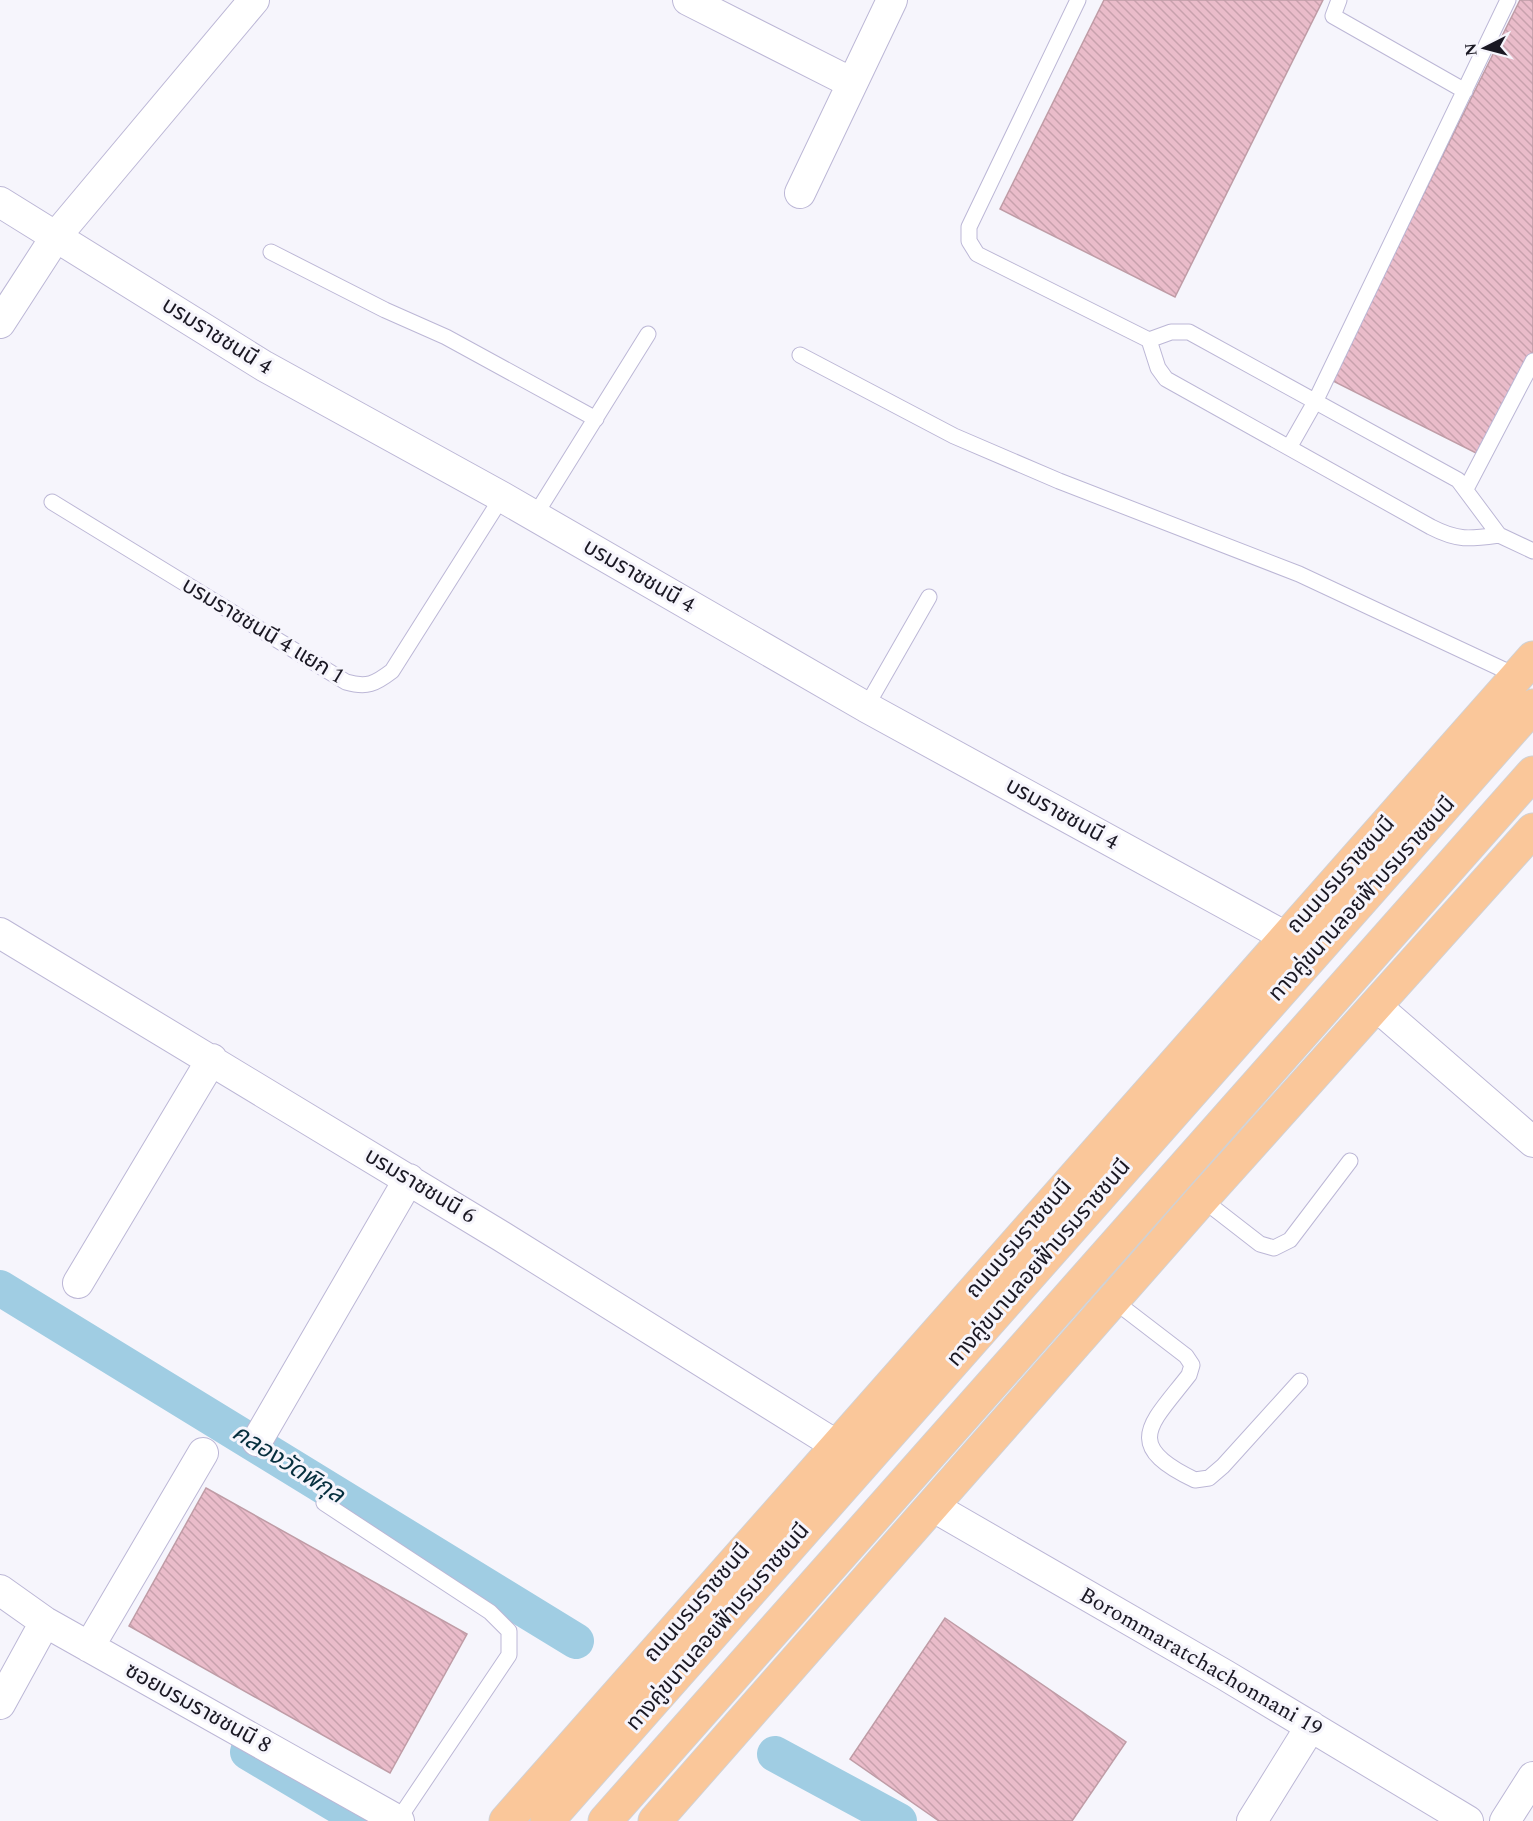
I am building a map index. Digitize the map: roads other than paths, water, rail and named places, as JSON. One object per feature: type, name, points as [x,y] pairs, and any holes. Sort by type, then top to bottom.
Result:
[{"type":"main road","name":"ถนนบรมราชชนนี","points":[[506,1821],[1525,667]]},
{"type":"main road","name":"ทางคู่ขนานลอยฟ้าบรมราชชนนี","points":[[547,1821],[1533,706]]},
{"type":"main road","name":"ทางคู่ขนานลอยฟ้าบรมราชชนนี","points":[[605,1821],[1533,773]]},
{"type":"main road","points":[[655,1821],[1202,1199],[1533,830]]},
{"type":"street","points":[[0,323],[57,235],[254,0]]},
{"type":"street","points":[[688,0],[852,83]]},
{"type":"street","points":[[800,193],[892,0]]},
{"type":"street","name":"บรมราชชนนี 4","points":[[0,201],[264,366],[502,497],[866,707],[1286,937]]},
{"type":"street","name":"บรมราชชนนี 6","points":[[4,945],[212,1059],[836,1445]]},
{"type":"street","points":[[1375,1005],[1533,1142]]},
{"type":"street","points":[[78,1283],[212,1059]]},
{"type":"street","points":[[257,1441],[409,1179]]},
{"type":"street","points":[[89,1647],[203,1453]]},
{"type":"street","name":"Borommaratchachonnani 19","points":[[932,1506],[1176,1649],[1225,1675],[1468,1821]]},
{"type":"street","name":"ซอยบรมราชชนนี 8","points":[[0,1590],[45,1622],[398,1821]]},
{"type":"street","points":[[0,1704],[45,1622]]},
{"type":"street","points":[[1252,1821],[1311,1726]]},
{"type":"street","points":[[1505,1821],[1533,1777]]},
{"type":"lane","points":[[1078,0],[968,233],[973,249],[983,258],[1149,340],[1171,333],[1189,332],[1458,480],[1499,534],[1533,551]]},
{"type":"lane","points":[[1340,0],[1333,16],[1465,91]]},
{"type":"lane","points":[[1290,446],[1315,402],[1508,0]]},
{"type":"lane","points":[[271,252],[385,310],[446,337],[596,418]]},
{"type":"lane","points":[[534,517],[648,334]]},
{"type":"lane","points":[[1149,340],[1154,360],[1166,378],[1449,536],[1469,539],[1499,534]]},
{"type":"lane","points":[[800,355],[954,436],[1059,481],[1299,574],[1525,667]]},
{"type":"lane","points":[[1466,489],[1533,361]]},
{"type":"lane","name":"บรมราชชนนี 4 แยก 1","points":[[52,502],[346,682],[363,687],[375,684],[392,671],[502,497]]},
{"type":"lane","points":[[866,707],[928,597]]},
{"type":"lane","points":[[1202,1199],[1260,1244],[1274,1248],[1290,1240],[1350,1161]]},
{"type":"lane","points":[[1113,1300],[1186,1356],[1192,1365],[1189,1376],[1148,1430],[1149,1442],[1154,1452],[1195,1480],[1209,1478],[1223,1466],[1300,1381]]},
{"type":"lane","points":[[324,1503],[490,1612],[509,1631],[509,1655],[398,1821]]},
{"type":"waterway","name":"คลองวัดพิกุล","points":[[0,1288],[576,1641]]},
{"type":"waterway","points":[[248,1752],[364,1821]]},
{"type":"waterway","name":"คลองวัดพิกุล","points":[[775,1754],[899,1821]]}]
